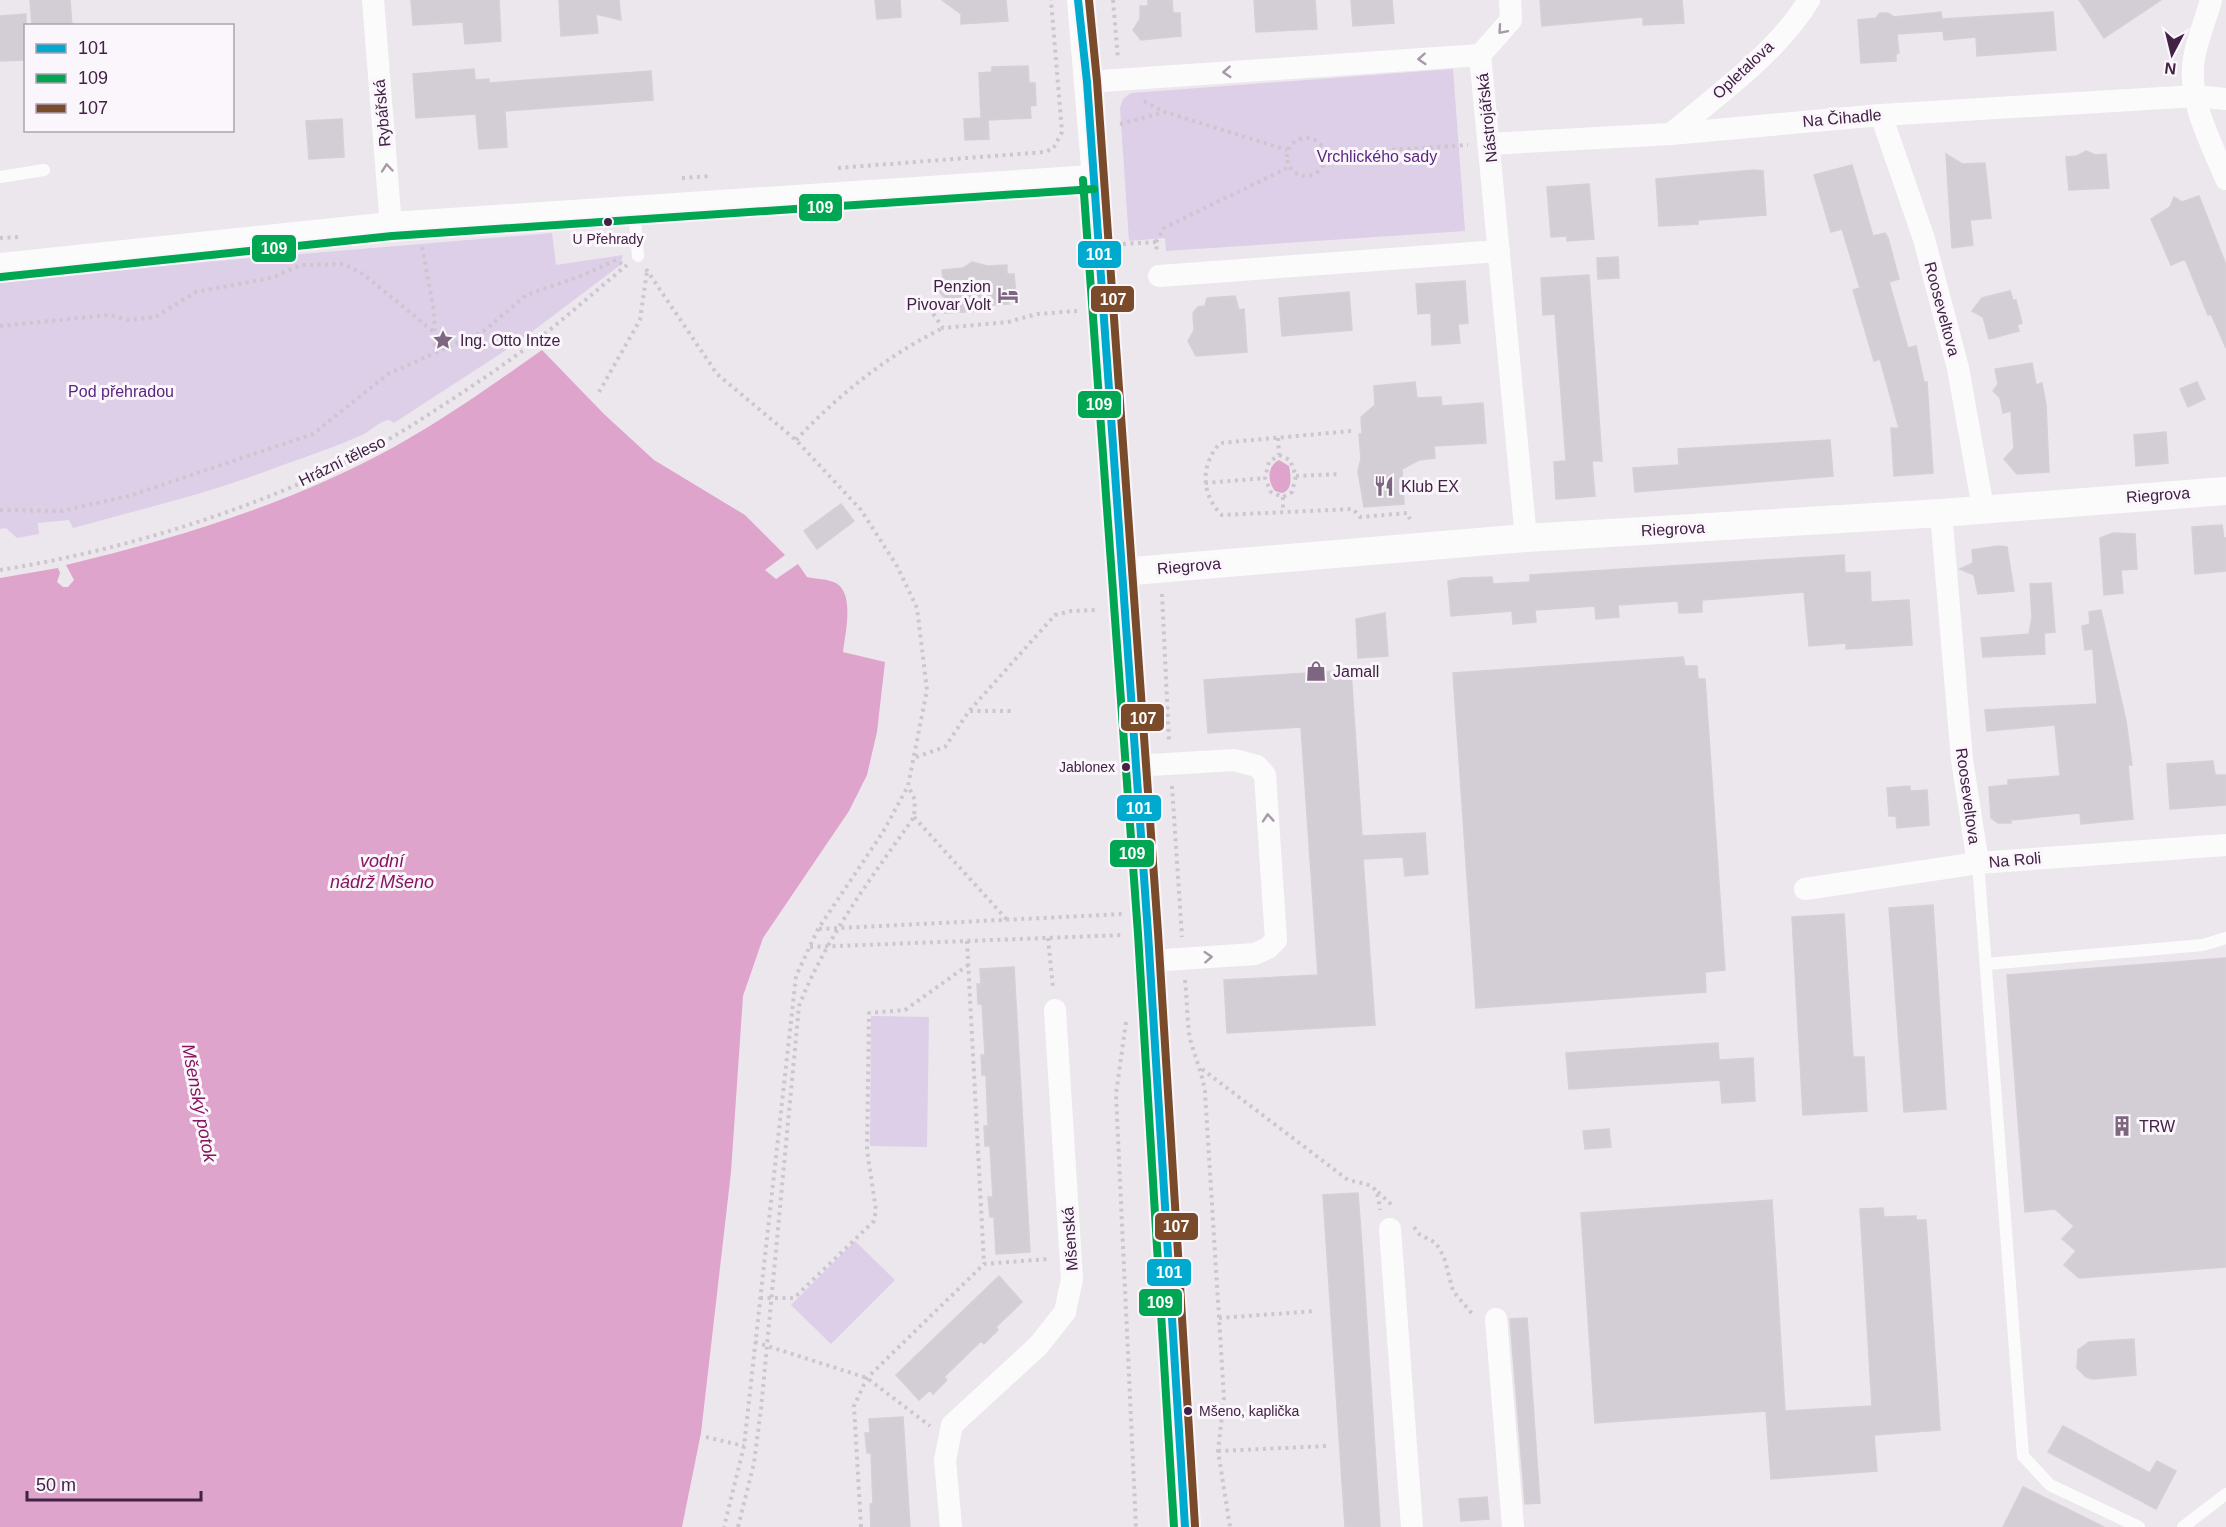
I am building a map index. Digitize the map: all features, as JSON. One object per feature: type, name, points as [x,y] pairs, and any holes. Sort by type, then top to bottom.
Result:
[{"type":"street","name":"Rybářská","points":[[373,0],[404,225]]},
{"type":"street","points":[[1078,0],[1087,82],[1148,947],[1185,1527]]},
{"type":"street","points":[[1480,55],[1511,20],[1510,0]]},
{"type":"street","name":"Opletalova","points":[[1671,134],[1748,69],[1802,13],[1809,0]]},
{"type":"street","points":[[2211,0],[2193,59],[2196,96],[2200,117],[2226,179]]},
{"type":"street","name":"Nástrojářská","points":[[1087,82],[1480,55],[1526,538]]},
{"type":"street","name":"Na Čihadle","points":[[1490,144],[1671,134],[1881,115],[2196,96],[2226,99]]},
{"type":"street","name":"Rooseveltova","points":[[1881,115],[1933,271],[1958,368],[1983,508]]},
{"type":"street","points":[[0,267],[404,225],[1093,179]]},
{"type":"street","points":[[1159,276],[1499,250]]},
{"type":"street","name":"Riegrova","points":[[1121,572],[1526,538],[1941,513],[2226,490]]},
{"type":"street","name":"Rooseveltova","points":[[1941,513],[1962,760],[1978,863]]},
{"type":"street","points":[[1134,766],[1240,760],[1257,766],[1265,775],[1277,929],[1276,940],[1268,948],[1255,954],[1184,958],[1148,947]]},
{"type":"street","name":"Na Roli","points":[[1805,889],[1978,863],[2226,845]]},
{"type":"street","name":"Mšenská","points":[[951,1527],[945,1460],[952,1425],[1038,1346],[1065,1312],[1072,1279],[1055,1010]]},
{"type":"street","points":[[1394,1220],[1412,1527]]},
{"type":"street","points":[[1496,1319],[1513,1527]]},
{"type":"lane","points":[[0,177],[44,170]]},
{"type":"lane","points":[[634,208],[638,256]]},
{"type":"lane","points":[[1978,863],[2023,1456],[2050,1485],[2139,1527]]},
{"type":"lane","points":[[1987,964],[2203,945],[2226,938]]},
{"type":"lane","points":[[2183,1527],[2226,1494]]},
{"type":"path","points":[[828,169],[1034,153],[1053,149],[1062,132],[1051,0]]},
{"type":"path","points":[[1113,0],[1121,79]]},
{"type":"path","points":[[1120,124],[1165,112],[1287,150]]},
{"type":"path","points":[[1306,138],[1318,142],[1325,154],[1323,166],[1309,176],[1297,175],[1289,167],[1287,150],[1293,142],[1306,138]]},
{"type":"path","points":[[1325,154],[1490,144]]},
{"type":"path","points":[[1156,242],[1164,228],[1289,167]]},
{"type":"path","points":[[692,178],[714,176]]},
{"type":"path","points":[[404,225],[434,311],[435,353]]},
{"type":"path","points":[[638,256],[717,374],[796,440],[861,510],[897,566],[917,608],[927,690],[908,786],[883,832],[818,929],[796,976],[744,1446],[724,1527]]},
{"type":"path","name":"Hrázní těleso","points":[[0,570],[39,564],[152,535],[225,512],[341,464],[418,422],[526,348],[638,256]]},
{"type":"path","points":[[0,510],[61,511],[129,496],[313,434],[388,374],[484,331],[526,295],[581,276],[616,260],[625,267]]},
{"type":"path","points":[[0,326],[110,315],[128,320],[156,317],[196,292],[271,278],[301,265],[344,264],[363,274],[434,332]]},
{"type":"path","points":[[599,392],[640,320],[647,270]]},
{"type":"path","points":[[930,298],[934,315],[943,328]]},
{"type":"path","points":[[796,440],[825,409],[907,346],[943,328],[1008,322],[1037,314],[1102,309]]},
{"type":"path","points":[[1351,431],[1220,443],[1211,452],[1205,483],[1211,504],[1222,515],[1353,509],[1360,517],[1407,513],[1410,519]]},
{"type":"path","points":[[1278,438],[1279,455]]},
{"type":"path","points":[[1279,455],[1290,460],[1296,476],[1292,492],[1283,497]]},
{"type":"path","points":[[1279,455],[1269,462],[1265,478],[1271,492],[1283,497]]},
{"type":"path","points":[[1296,476],[1340,474]]},
{"type":"path","points":[[1205,483],[1265,478]]},
{"type":"path","points":[[1283,497],[1283,511]]},
{"type":"path","points":[[1162,594],[1170,764],[1189,1032],[1195,1056],[1201,1068],[1219,1318],[1224,1398],[1218,1451],[1230,1527]]},
{"type":"path","points":[[915,757],[945,747],[969,711],[1055,615],[1071,610],[1096,610]]},
{"type":"path","points":[[969,711],[1012,711]]},
{"type":"path","points":[[738,1527],[754,1462],[799,1006],[810,978],[828,946],[914,817],[915,800],[908,786]]},
{"type":"path","points":[[914,817],[1009,922]]},
{"type":"path","points":[[810,947],[1048,938],[1148,947]]},
{"type":"path","points":[[1048,938],[1055,1010]]},
{"type":"path","points":[[967,940],[984,1264]]},
{"type":"path","points":[[760,1298],[794,1298],[874,1221],[876,1210],[867,1150],[869,1013],[905,1010],[968,965]]},
{"type":"path","points":[[1201,1068],[1348,1180],[1371,1184],[1394,1220],[1436,1244],[1444,1257],[1453,1291],[1460,1302],[1474,1316],[1496,1319]]},
{"type":"path","points":[[1378,1192],[1394,1220]]},
{"type":"path","points":[[861,1527],[854,1406],[867,1378],[984,1264],[1059,1259]]},
{"type":"path","points":[[1219,1318],[1316,1311]]},
{"type":"path","points":[[755,1342],[867,1378],[931,1427]]},
{"type":"path","points":[[706,1437],[744,1446]]},
{"type":"path","points":[[1218,1451],[1327,1446]]},
{"type":"path","points":[[1136,1527],[1137,1509]]},
{"type":"green space","name":"Vrchlického sady","points":[[1453,69],[1465,231],[1166,251],[1165,238],[1129,241],[1120,108],[1123,99],[1131,93]]},
{"type":"green space","name":"Pod přehradou","points":[[552,233],[556,265],[623,255],[619,266],[517,343],[394,423],[389,420],[385,421],[342,444],[229,484],[73,528],[69,520],[38,523],[39,534],[17,538],[6,528],[0,529],[0,283],[170,265]]},
{"type":"green space","points":[[871,1016],[929,1017],[927,1147],[870,1146]]},
{"type":"green space","points":[[855,1241],[895,1280],[831,1344],[791,1305]]},
{"type":"water","name":"vodní nádrž Mšeno","points":[[542,350],[604,414],[654,460],[745,515],[785,555],[765,570],[776,579],[798,564],[807,577],[836,583],[842,588],[847,605],[843,652],[885,662],[877,732],[867,775],[849,811],[763,938],[743,996],[731,1172],[701,1433],[682,1527],[0,1527],[0,578],[58,568],[60,573],[57,582],[63,587],[68,587],[74,580],[66,565],[193,531],[316,485],[413,436]]},
{"type":"water","points":[[1279,460],[1289,466],[1290,474],[1290,486],[1282,493],[1275,491],[1270,479],[1270,471]]},
{"type":"building","points":[[30,0],[70,0],[72,24],[32,24]]},
{"type":"building","points":[[411,0],[499,0],[501,41],[465,44],[463,22],[413,25]]},
{"type":"building","points":[[559,0],[619,0],[621,20],[596,14],[598,33],[561,36]]},
{"type":"building","points":[[875,0],[900,0],[901,17],[877,19]]},
{"type":"building","points":[[942,0],[1006,0],[1008,21],[961,24],[961,14]]},
{"type":"building","points":[[1148,0],[1172,0],[1173,13],[1180,13],[1181,36],[1141,40],[1133,30],[1140,19],[1140,6],[1148,6]]},
{"type":"building","points":[[1254,0],[1315,0],[1317,29],[1256,32]]},
{"type":"building","points":[[1351,0],[1392,0],[1394,23],[1353,26]]},
{"type":"building","points":[[1540,0],[1682,0],[1684,23],[1643,25],[1643,17],[1542,26]]},
{"type":"building","points":[[2079,0],[2161,0],[2104,38]]},
{"type":"building","points":[[1941,12],[1942,19],[2053,12],[2056,50],[1977,56],[1976,37],[1944,40],[1943,31],[1897,34],[1899,53],[1896,54],[1896,61],[1861,63],[1858,20],[1876,18],[1880,13],[1888,13],[1894,17]]},
{"type":"building","points":[[26,14],[24,60],[0,61],[0,16]]},
{"type":"building","points":[[1028,66],[1029,83],[1035,83],[1036,105],[1030,106],[1031,118],[988,120],[989,139],[965,140],[964,119],[981,118],[979,73],[992,72],[992,67]]},
{"type":"building","points":[[474,69],[475,80],[489,79],[489,83],[651,71],[653,100],[505,111],[507,147],[479,149],[476,114],[416,118],[413,74]]},
{"type":"building","points":[[342,119],[344,157],[309,159],[306,121]]},
{"type":"building","points":[[2086,151],[2095,155],[2106,154],[2109,188],[2069,190],[2066,157],[2077,156]]},
{"type":"building","points":[[1946,154],[1962,164],[1985,163],[1991,218],[1970,220],[1973,245],[1952,248]]},
{"type":"building","points":[[1852,165],[1873,236],[1885,233],[1888,238],[1899,279],[1889,282],[1908,348],[1916,346],[1924,382],[1927,382],[1933,473],[1894,476],[1891,428],[1899,428],[1880,359],[1874,361],[1853,290],[1860,288],[1842,229],[1831,232],[1814,175]]},
{"type":"building","points":[[1763,171],[1766,215],[1698,220],[1698,224],[1659,226],[1656,179]]},
{"type":"building","points":[[1589,184],[1594,239],[1567,241],[1567,236],[1551,237],[1547,187]]},
{"type":"building","points":[[2199,196],[2226,265],[2226,348],[2211,314],[2208,315],[2185,259],[2171,265],[2151,219],[2170,207],[2174,197],[2182,202]]},
{"type":"building","points":[[1618,257],[1619,278],[1598,279],[1597,258]]},
{"type":"building","points":[[972,262],[987,266],[1007,265],[1007,274],[1014,274],[1016,295],[1009,295],[1009,304],[992,305],[992,307],[983,308],[983,311],[945,313],[944,297],[936,288],[943,280],[942,270],[963,268]]},
{"type":"building","points":[[1589,275],[1602,461],[1592,461],[1595,496],[1556,499],[1554,462],[1566,461],[1555,314],[1543,315],[1541,278]]},
{"type":"building","points":[[1465,281],[1468,323],[1458,324],[1460,343],[1432,345],[1431,313],[1418,314],[1416,284]]},
{"type":"building","points":[[2010,291],[2013,300],[2016,300],[2022,323],[2017,325],[2019,331],[1989,339],[1983,317],[1972,311],[1982,298]]},
{"type":"building","points":[[1349,292],[1352,330],[1282,336],[1279,298]]},
{"type":"building","points":[[1235,296],[1239,310],[1244,309],[1247,352],[1196,356],[1188,341],[1194,330],[1193,313],[1198,307],[1205,306],[1207,298]]},
{"type":"building","points":[[2032,363],[2036,385],[2042,383],[2046,405],[2049,472],[2017,474],[2004,459],[2014,448],[2011,411],[2003,413],[2000,398],[1993,391],[1998,384],[1995,369]]},
{"type":"building","points":[[1415,382],[1417,398],[1441,397],[1442,406],[1483,403],[1486,443],[1434,446],[1435,458],[1419,460],[1402,469],[1404,504],[1364,507],[1358,471],[1361,459],[1359,434],[1362,434],[1361,417],[1375,405],[1374,386]]},
{"type":"building","points":[[2197,382],[2205,399],[2188,407],[2180,389]]},
{"type":"building","points":[[2166,432],[2168,463],[2136,466],[2134,435]]},
{"type":"building","points":[[1830,440],[1833,476],[1635,492],[1633,468],[1679,465],[1678,449]]},
{"type":"building","points":[[841,504],[854,521],[817,549],[804,531]]},
{"type":"building","points":[[2222,525],[2224,538],[2226,538],[2226,571],[2195,574],[2192,527]]},
{"type":"building","points":[[2113,533],[2135,534],[2137,569],[2121,570],[2123,593],[2104,595],[2100,538]]},
{"type":"building","points":[[2007,547],[2014,591],[1978,594],[1974,575],[1960,569],[1973,563],[1972,550]]},
{"type":"building","points":[[1844,555],[1845,573],[1870,572],[1871,602],[1909,600],[1912,645],[1846,649],[1846,643],[1809,646],[1804,592],[1702,600],[1702,612],[1679,613],[1678,601],[1618,605],[1619,617],[1596,619],[1595,606],[1535,610],[1536,622],[1513,624],[1512,611],[1451,616],[1448,581],[1461,578],[1492,577],[1493,584],[1530,582],[1530,575]]},
{"type":"building","points":[[2051,583],[2055,632],[2044,633],[2045,654],[1983,657],[1981,638],[2031,634],[2029,634],[2032,618],[2030,584]]},
{"type":"building","points":[[2101,610],[2126,721],[2132,765],[2128,765],[2133,819],[2081,824],[2080,813],[1998,823],[1991,818],[1989,787],[2008,785],[2008,780],[2060,776],[2055,725],[1987,731],[1985,710],[2097,704],[2093,649],[2085,650],[2082,626],[2090,624],[2089,612]]},
{"type":"building","points":[[1385,613],[1388,656],[1358,658],[1356,619]]},
{"type":"building","points":[[1683,657],[1685,666],[1697,666],[1698,679],[1705,679],[1725,970],[1705,972],[1706,992],[1476,1008],[1453,673]]},
{"type":"building","points":[[1351,670],[1362,836],[1425,833],[1428,874],[1405,876],[1403,857],[1363,859],[1375,1025],[1227,1033],[1224,980],[1318,975],[1301,727],[1208,733],[1204,680]]},
{"type":"building","points":[[2213,761],[2215,775],[2226,775],[2226,805],[2170,809],[2167,764]]},
{"type":"building","points":[[1910,786],[1910,791],[1927,790],[1929,825],[1897,828],[1896,816],[1889,816],[1887,788]]},
{"type":"building","points":[[1933,905],[1946,1109],[1904,1112],[1889,908]]},
{"type":"building","points":[[1844,914],[1853,1057],[1864,1057],[1867,1111],[1803,1115],[1792,917]]},
{"type":"building","name":"TRW","points":[[2226,958],[2226,1267],[2079,1278],[2064,1265],[2076,1251],[2062,1239],[2074,1226],[2055,1209],[2025,1212],[2007,975]]},
{"type":"building","points":[[1014,967],[1030,1252],[996,1254],[994,1217],[990,1217],[988,1197],[993,1197],[990,1146],[985,1146],[984,1126],[988,1126],[986,1075],[982,1075],[981,1055],[985,1055],[982,1004],[978,1004],[977,984],[981,984],[980,969]]},
{"type":"building","points":[[1718,1043],[1719,1060],[1753,1058],[1755,1101],[1722,1103],[1720,1080],[1569,1089],[1566,1053]]},
{"type":"building","points":[[1609,1129],[1611,1147],[1585,1149],[1583,1131]]},
{"type":"building","points":[[1358,1193],[1380,1527],[1345,1527],[1323,1195]]},
{"type":"building","points":[[1772,1200],[1785,1411],[1872,1406],[1860,1209],[1883,1208],[1884,1217],[1916,1216],[1916,1220],[1926,1220],[1940,1430],[1874,1435],[1877,1471],[1771,1479],[1766,1411],[1595,1423],[1581,1213]]},
{"type":"building","points":[[999,1276],[1022,1302],[996,1327],[998,1330],[984,1344],[981,1341],[944,1377],[947,1380],[933,1394],[930,1390],[919,1400],[896,1375]]},
{"type":"building","points":[[1527,1318],[1540,1503],[1525,1504],[1510,1319]]},
{"type":"building","points":[[2134,1339],[2136,1375],[2093,1379],[2086,1377],[2077,1368],[2078,1350],[2089,1342]]},
{"type":"building","points":[[903,1417],[910,1527],[871,1527],[870,1504],[873,1504],[871,1453],[867,1453],[865,1433],[870,1433],[869,1419]]},
{"type":"building","points":[[2063,1426],[2150,1473],[2157,1461],[2176,1471],[2156,1509],[2048,1452]]},
{"type":"building","points":[[2023,1487],[2104,1527],[2003,1527]]},
{"type":"building","points":[[1487,1497],[1489,1519],[1461,1521],[1459,1499]]},
{"type":"transit line","name":"101","points":[[1078,0],[1087,82],[1148,933],[1185,1527]]},
{"type":"transit line","name":"107","points":[[1089,0],[1097,81],[1158,932],[1195,1526]]},
{"type":"transit line","name":"109","points":[[1083,180],[1138,934],[1174,1527]]},
{"type":"transit line","name":"109","points":[[1,277],[392,236],[1094,189]]},
{"type":"place","name":"U Přehrady","points":[[608,222]]},
{"type":"place","name":"Penzion Pivovar Volt","points":[[1008,295]]},
{"type":"place","name":"Ing. Otto Intze","points":[[443,340]]},
{"type":"place","name":"Klub EX","points":[[1384,486]]},
{"type":"place","name":"Jamall","points":[[1316,671]]},
{"type":"place","name":"Jablonex","points":[[1126,767]]},
{"type":"place","name":"TRW","points":[[2122,1126]]},
{"type":"place","name":"Mšeno, kaplička","points":[[1188,1411]]},
{"type":"water label","name":"Mšenský potok","points":[[199,1103]]}]
